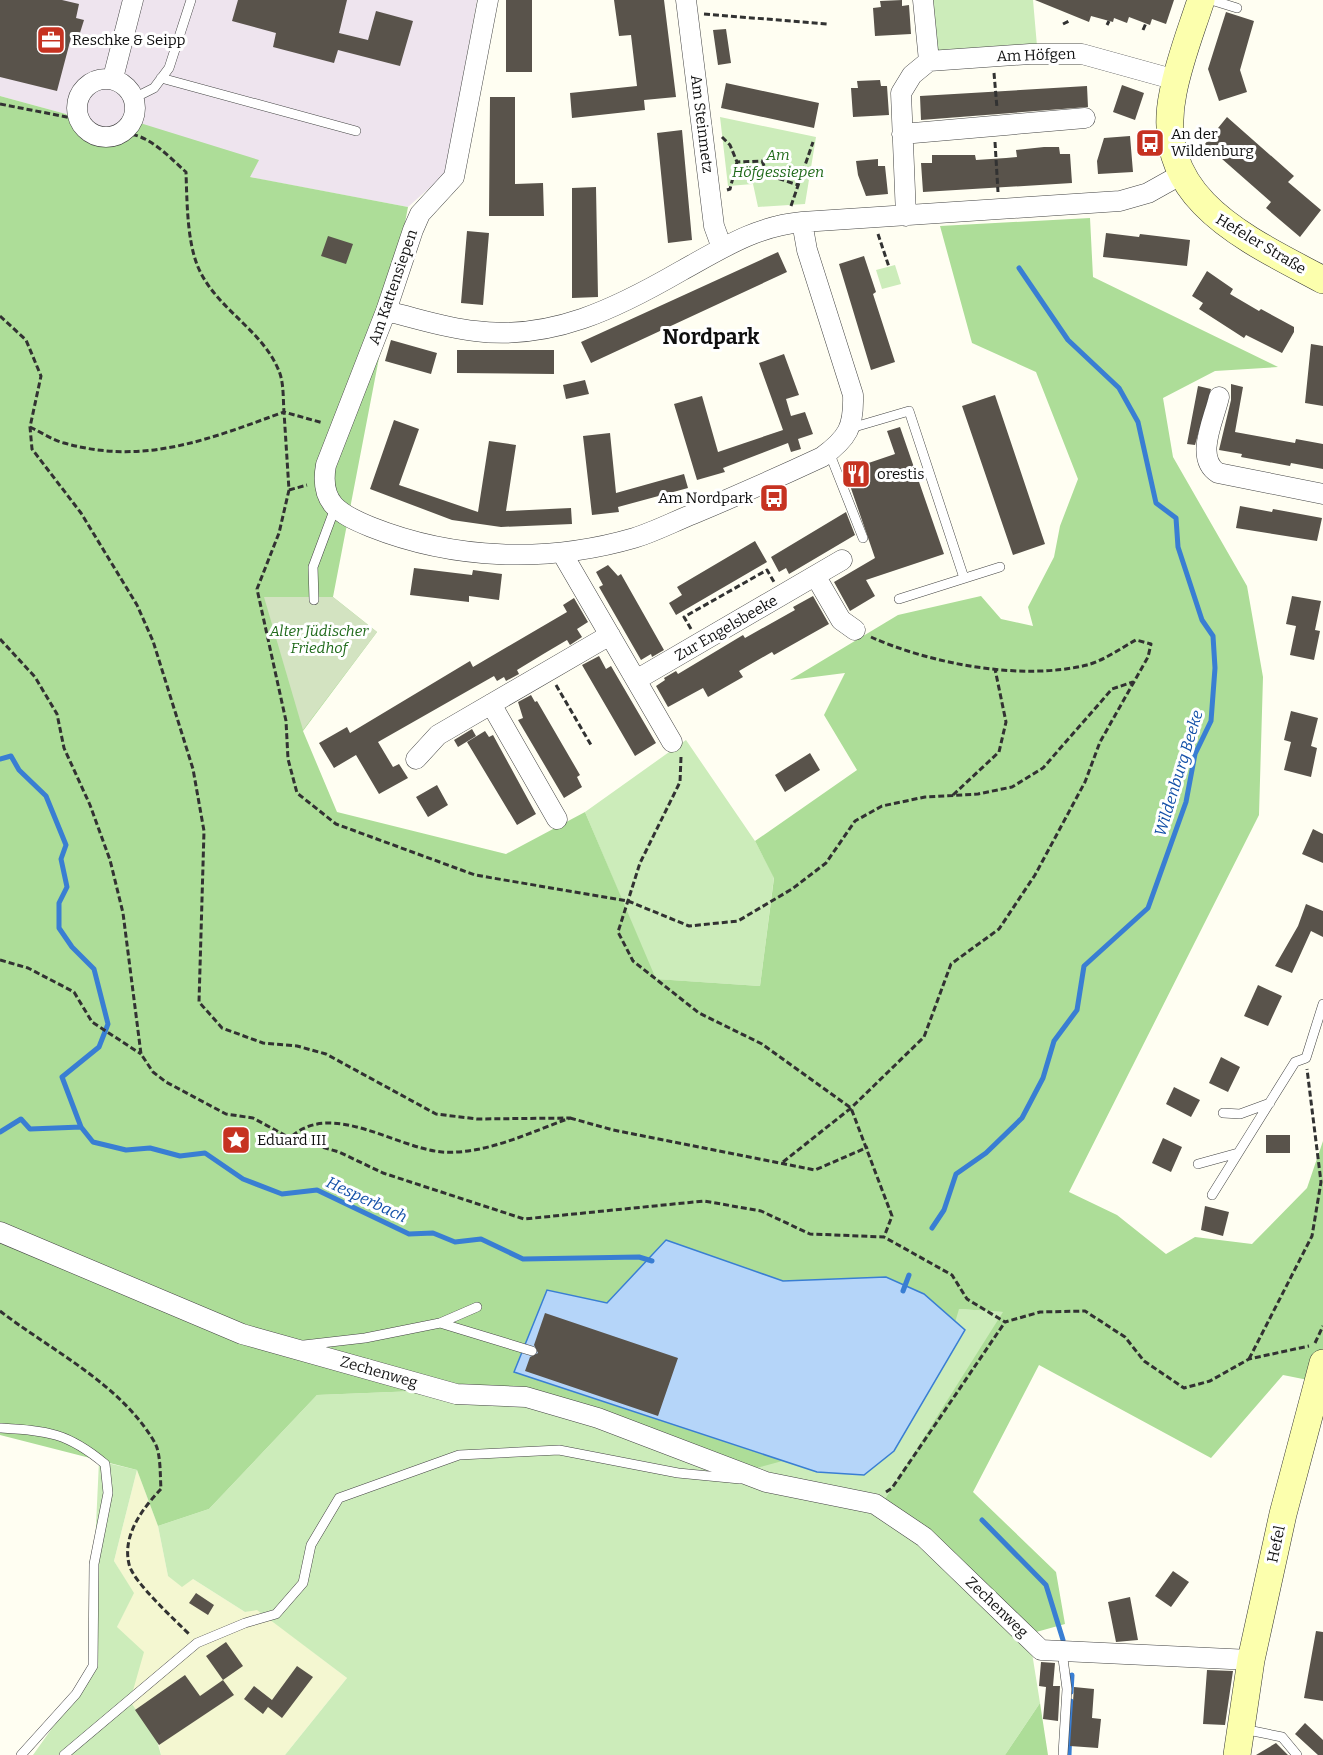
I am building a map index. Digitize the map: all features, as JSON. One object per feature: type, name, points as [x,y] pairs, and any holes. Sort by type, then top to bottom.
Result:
[{"type":"main road","name":"Hefeler Straße","points":[[1201,0],[1176,80],[1171,108],[1172,136],[1182,174],[1202,204],[1220,220],[1323,280]]},
{"type":"main road","name":"Hefel","points":[[1237,1755],[1251,1660],[1319,1354]]},
{"type":"street","points":[[113,78],[133,0]]},
{"type":"street","name":"Am Kattensiepen","points":[[334,508],[327,495],[324,480],[340,428],[386,311],[420,214],[454,177],[489,0]]},
{"type":"street","points":[[906,216],[901,93],[912,75],[929,61],[923,0]]},
{"type":"street","name":"Am Steinmetz","points":[[687,6],[714,226],[722,248]]},
{"type":"street","name":"Am Höfgen","points":[[929,61],[992,56],[1021,49],[1082,54],[1176,80]]},
{"type":"street","points":[[113,78],[132,91],[134,98],[136,114],[123,134],[100,137],[80,124],[77,101],[90,82],[113,78]]},
{"type":"street","points":[[902,134],[1085,118]]},
{"type":"street","points":[[386,311],[478,332],[543,331],[598,314],[764,228],[802,222],[1120,201],[1148,194],[1182,174]]},
{"type":"street","points":[[334,508],[388,534],[472,553],[562,553],[635,538],[825,455],[850,428],[854,418],[853,395],[807,250],[802,222]]},
{"type":"street","points":[[1219,398],[1204,456],[1209,467],[1218,473],[1323,494]]},
{"type":"street","points":[[562,553],[672,742]]},
{"type":"street","name":"Zur Engelsbeeke","points":[[636,680],[842,560]]},
{"type":"street","points":[[816,577],[841,620],[855,630]]},
{"type":"street","points":[[416,759],[438,735],[610,635]]},
{"type":"street","points":[[491,704],[557,819]]},
{"type":"street","name":"Zechenweg","points":[[0,1232],[242,1334],[456,1394],[537,1400],[598,1418],[766,1482],[869,1503],[924,1537],[1041,1650],[1251,1660]]},
{"type":"lane","points":[[134,98],[154,88],[169,68],[191,0]]},
{"type":"lane","points":[[1211,0],[1237,8]]},
{"type":"lane","points":[[161,78],[356,131]]},
{"type":"lane","points":[[850,428],[909,411],[964,578]]},
{"type":"lane","points":[[825,455],[863,538]]},
{"type":"lane","points":[[314,600],[313,567],[334,508]]},
{"type":"lane","points":[[899,599],[1000,567]]},
{"type":"lane","points":[[1212,1195],[1295,1062],[1306,1058],[1323,1004]]},
{"type":"lane","points":[[1223,1113],[1240,1114],[1270,1103]]},
{"type":"lane","points":[[1198,1164],[1238,1153]]},
{"type":"lane","points":[[290,1347],[365,1338],[440,1323],[477,1307]]},
{"type":"lane","points":[[440,1323],[532,1351]]},
{"type":"lane","points":[[0,1428],[47,1431],[81,1444],[105,1464],[108,1493],[94,1564],[93,1666],[76,1694],[21,1755]]},
{"type":"lane","name":"Zechenweg","points":[[64,1755],[197,1643],[245,1623],[276,1614],[303,1583],[311,1545],[339,1498],[459,1455],[559,1450],[678,1473],[766,1482]]},
{"type":"lane","points":[[1062,1651],[1067,1689],[1063,1754]]},
{"type":"lane","points":[[1241,1728],[1282,1737],[1297,1755]]},
{"type":"path","points":[[687,6],[827,24]]},
{"type":"path","points":[[1063,24],[1071,20]]},
{"type":"path","points":[[1143,30],[1146,23]]},
{"type":"path","points":[[992,56],[999,125]]},
{"type":"path","points":[[0,104],[72,118],[80,124]]},
{"type":"path","points":[[123,134],[134,133],[153,145],[186,172],[187,209],[198,267],[219,302],[259,340],[279,372],[289,490],[279,533],[257,589],[286,721],[288,759],[297,793],[336,824],[475,875],[628,902],[689,926],[738,921],[792,889],[826,863],[855,821],[882,806],[925,797],[978,794],[1012,787],[1043,768],[1112,690],[1133,682]]},
{"type":"path","points":[[791,206],[813,142]]},
{"type":"path","points":[[730,145],[737,162],[730,189]]},
{"type":"path","points":[[995,152],[1000,210]]},
{"type":"path","points":[[737,162],[762,161],[768,175],[798,185]]},
{"type":"path","points":[[872,218],[889,267]]},
{"type":"path","points":[[0,316],[26,340],[41,376],[30,427],[32,449],[81,513],[137,605],[153,641],[193,769],[204,831],[199,1002],[222,1028],[263,1043],[297,1046],[326,1054],[436,1114],[477,1119],[570,1118],[613,1130],[815,1170],[868,1147]]},
{"type":"path","points":[[30,427],[63,443],[145,453],[197,443],[284,412],[340,428]]},
{"type":"path","points":[[700,644],[684,617],[767,570],[782,596]]},
{"type":"path","points":[[783,1162],[851,1108],[924,1037],[951,964],[999,928],[1035,875],[1085,782],[1100,742],[1148,657],[1151,644],[1136,640],[1088,665],[1022,672],[965,665],[900,650],[855,630]]},
{"type":"path","points":[[0,639],[35,677],[57,714],[64,748],[90,805],[110,860],[123,913],[141,1054]]},
{"type":"path","points":[[953,795],[999,752],[1006,722],[995,669]]},
{"type":"path","points":[[547,671],[591,745]]},
{"type":"path","points":[[672,742],[681,758],[680,782],[640,863],[618,932],[633,961],[699,1014],[762,1044],[851,1108],[868,1147],[892,1216],[884,1237]]},
{"type":"path","points":[[0,960],[28,968],[74,992],[92,1022],[141,1054],[153,1072],[166,1082],[226,1114],[254,1118],[290,1138],[339,1152],[383,1173],[524,1219],[704,1201],[761,1211],[810,1234],[884,1237],[952,1275],[967,1299],[1005,1322]]},
{"type":"path","points":[[1249,1359],[1312,1236],[1321,1182],[1306,1058]]},
{"type":"path","points":[[290,1138],[301,1128],[323,1122],[355,1127],[441,1152],[471,1150],[518,1137],[570,1118]]},
{"type":"path","points":[[1318,1200],[1323,1198]]},
{"type":"path","points":[[869,1503],[892,1488],[1005,1322],[1040,1312],[1085,1311],[1125,1337],[1144,1361],[1184,1388],[1210,1381],[1249,1359],[1319,1354]]},
{"type":"path","points":[[1319,1354],[1323,1326]]},
{"type":"path","points":[[1319,1354],[1323,1348]]},
{"type":"shaded area","points":[[0,0],[477,0],[445,174],[408,207],[249,177],[258,161],[123,138],[105,143],[86,137],[66,114],[0,96]]},
{"type":"green space","points":[[933,0],[1033,0],[1037,46],[936,52]]},
{"type":"green space","points":[[0,96],[66,114],[86,137],[105,143],[123,138],[140,123],[259,160],[250,177],[408,207],[333,597],[377,632],[303,731],[337,812],[506,854],[585,812],[656,979],[760,986],[774,878],[755,841],[857,770],[824,715],[845,673],[790,680],[898,615],[981,596],[1001,619],[1033,626],[1028,607],[1054,557],[1060,526],[1078,479],[1036,372],[972,343],[940,226],[1090,218],[1093,277],[1278,367],[1215,371],[1163,398],[1173,457],[1247,586],[1263,677],[1259,815],[1069,1192],[1117,1215],[1166,1254],[1195,1237],[1252,1244],[1307,1188],[1323,1141],[1323,1383],[1283,1375],[1211,1458],[1039,1365],[973,1492],[1056,1572],[1065,1624],[1029,1634],[883,1502],[1003,1312],[959,1309],[949,1343],[812,1453],[749,1470],[517,1387],[317,1395],[209,1509],[158,1526],[137,1470],[0,1435]]},
{"type":"green space","name":"Am Höfgessiepen","points":[[720,117],[816,137],[805,204],[758,207],[753,184],[728,186]]},
{"type":"green space","points":[[895,265],[901,284],[882,289],[876,270]]},
{"type":"green space","name":"Alter Jüdischer Friedhof","points":[[264,597],[333,597],[377,632],[303,730]]},
{"type":"green space","points":[[686,740],[755,841],[774,877],[760,986],[655,979],[585,812]]},
{"type":"green space","points":[[959,1309],[1004,1312],[883,1502],[1029,1634],[1040,1703],[1005,1755],[285,1755],[347,1678],[257,1610],[245,1612],[193,1579],[182,1587],[168,1576],[158,1526],[209,1509],[317,1395],[517,1387]]},
{"type":"green space","points":[[99,1461],[137,1470],[114,1561],[134,1593],[117,1627],[144,1652],[130,1701],[157,1741],[161,1755],[33,1755],[89,1676]]},
{"type":"green space","points":[[137,1470],[158,1526],[168,1576],[193,1579],[245,1612],[257,1609],[347,1678],[285,1755],[161,1755],[159,1745],[130,1701],[117,1627],[133,1593],[114,1561]]},
{"type":"green space","points":[[1040,1703],[1048,1755],[1005,1755]]},
{"type":"water","points":[[666,1240],[783,1281],[886,1277],[924,1294],[965,1330],[894,1451],[864,1475],[817,1472],[514,1372],[547,1290],[607,1303]]},
{"type":"building","points":[[0,0],[62,0],[79,4],[76,18],[84,20],[79,36],[72,34],[57,91],[0,77]]},
{"type":"building","points":[[238,0],[347,0],[339,33],[368,40],[376,11],[413,21],[400,66],[338,50],[334,63],[273,47],[276,33],[232,21]]},
{"type":"building","points":[[506,0],[532,0],[532,72],[506,72]]},
{"type":"building","points":[[614,0],[664,0],[676,97],[644,100],[645,110],[572,118],[570,93],[637,86],[631,35],[619,36]]},
{"type":"building","points":[[902,0],[902,6],[909,5],[911,34],[875,36],[873,8],[881,7],[880,1]]},
{"type":"building","points":[[1035,0],[1174,0],[1166,24],[1152,19],[1150,25],[1129,17],[1127,23],[1114,18],[1113,22],[1091,16],[1089,22]]},
{"type":"building","points":[[1226,12],[1254,21],[1240,70],[1247,92],[1219,101],[1208,69]]},
{"type":"building","points":[[726,29],[731,63],[718,65],[713,30]]},
{"type":"building","points":[[880,80],[881,86],[887,86],[889,115],[853,117],[851,88],[858,88],[857,81]]},
{"type":"building","points":[[726,83],[819,103],[814,128],[721,108]]},
{"type":"building","points":[[1122,85],[1144,93],[1135,120],[1113,112]]},
{"type":"building","points":[[1087,86],[1088,107],[921,120],[920,96]]},
{"type":"building","points":[[490,97],[515,97],[515,184],[543,183],[544,216],[489,216]]},
{"type":"building","points":[[1227,117],[1294,176],[1288,182],[1321,210],[1300,237],[1266,208],[1271,202],[1205,144]]},
{"type":"building","points":[[682,130],[692,240],[668,243],[657,133]]},
{"type":"building","points":[[1130,136],[1133,172],[1098,174],[1097,161],[1104,138]]},
{"type":"building","points":[[1059,147],[1060,154],[1070,154],[1072,183],[923,192],[921,163],[932,163],[932,155],[975,155],[976,160],[1006,158],[1017,157],[1016,150]]},
{"type":"building","points":[[878,159],[878,166],[885,166],[888,194],[866,196],[858,175],[856,161]]},
{"type":"building","points":[[596,187],[598,297],[572,298],[572,188]]},
{"type":"building","points":[[467,231],[489,233],[483,305],[461,303]]},
{"type":"building","points":[[1106,233],[1139,237],[1140,234],[1190,240],[1187,266],[1103,257]]},
{"type":"building","points":[[328,236],[353,244],[346,264],[321,256]]},
{"type":"building","points":[[778,252],[787,272],[591,363],[581,342]]},
{"type":"building","points":[[864,256],[876,292],[873,294],[895,362],[871,370],[839,264]]},
{"type":"building","points":[[1207,271],[1233,289],[1230,294],[1259,311],[1261,309],[1294,327],[1294,332],[1282,353],[1246,335],[1244,338],[1199,309],[1203,303],[1192,296]]},
{"type":"building","points":[[391,340],[437,353],[431,374],[385,361]]},
{"type":"building","points":[[1311,344],[1323,346],[1323,406],[1305,403]]},
{"type":"building","points":[[457,350],[554,350],[554,374],[457,373]]},
{"type":"building","points":[[784,354],[799,395],[786,399],[791,416],[805,412],[813,434],[798,439],[801,449],[791,452],[788,443],[723,468],[725,472],[697,480],[674,404],[702,396],[718,452],[783,430],[759,363]]},
{"type":"building","points":[[585,380],[589,394],[566,399],[563,385]]},
{"type":"building","points":[[1231,384],[1243,387],[1235,432],[1295,443],[1296,439],[1323,444],[1323,469],[1291,463],[1290,466],[1241,457],[1242,454],[1219,450],[1231,400]]},
{"type":"building","points":[[1198,386],[1211,389],[1195,445],[1187,444]]},
{"type":"building","points":[[995,395],[1045,544],[1013,555],[962,406]]},
{"type":"building","points":[[394,420],[419,429],[399,485],[478,512],[489,441],[516,445],[506,511],[571,508],[572,524],[501,527],[452,520],[370,489]]},
{"type":"building","points":[[900,427],[944,554],[866,580],[875,596],[850,611],[834,582],[875,558],[845,471],[895,454],[887,431]]},
{"type":"building","points":[[610,433],[616,493],[684,474],[688,488],[618,507],[619,512],[592,515],[583,436]]},
{"type":"building","points":[[1240,506],[1272,512],[1273,509],[1322,518],[1317,541],[1236,528]]},
{"type":"building","points":[[846,512],[855,535],[789,574],[786,568],[779,572],[771,557]]},
{"type":"building","points":[[755,541],[767,562],[676,615],[669,603],[682,595],[677,587]]},
{"type":"building","points":[[608,565],[618,576],[621,574],[664,650],[652,657],[651,654],[641,660],[599,587],[603,585],[596,572]]},
{"type":"building","points":[[414,568],[472,575],[473,570],[502,574],[499,600],[469,596],[469,602],[410,595]]},
{"type":"building","points":[[813,596],[829,624],[774,655],[772,652],[739,671],[743,677],[708,697],[703,688],[668,707],[656,686],[665,680],[664,678],[676,671],[678,674],[743,635],[745,638],[795,610],[793,607]]},
{"type":"building","points":[[1292,596],[1321,601],[1315,630],[1320,631],[1314,660],[1290,655],[1296,626],[1286,624]]},
{"type":"building","points":[[574,598],[588,622],[577,629],[582,637],[570,645],[567,640],[517,670],[519,674],[506,681],[504,677],[497,681],[494,676],[378,742],[393,767],[399,764],[408,778],[379,794],[356,755],[334,768],[319,743],[347,727],[350,733],[470,661],[473,667],[567,612],[563,605]]},
{"type":"building","points":[[599,656],[606,669],[611,666],[656,743],[635,756],[582,665]]},
{"type":"building","points":[[531,695],[535,702],[537,701],[580,775],[577,777],[582,787],[564,798],[518,720],[523,718],[518,702]]},
{"type":"building","points":[[1291,711],[1318,718],[1311,746],[1317,748],[1311,777],[1284,770],[1291,742],[1284,740]]},
{"type":"building","points":[[472,729],[476,736],[458,747],[454,740]]},
{"type":"building","points":[[485,731],[489,737],[493,735],[536,814],[517,825],[467,742]]},
{"type":"building","points":[[810,753],[820,770],[785,792],[775,775]]},
{"type":"building","points":[[437,785],[448,805],[428,817],[416,797]]},
{"type":"building","points":[[1313,829],[1323,834],[1323,863],[1302,854]]},
{"type":"building","points":[[1306,904],[1323,911],[1323,937],[1311,931],[1292,973],[1275,966],[1298,926]]},
{"type":"building","points":[[1258,985],[1282,996],[1268,1026],[1244,1016]]},
{"type":"building","points":[[1221,1057],[1240,1067],[1228,1092],[1209,1083]]},
{"type":"building","points":[[1174,1087],[1200,1100],[1191,1117],[1166,1104]]},
{"type":"building","points":[[1266,1135],[1290,1135],[1290,1153],[1266,1153]]},
{"type":"building","points":[[1163,1138],[1182,1147],[1171,1172],[1152,1163]]},
{"type":"building","points":[[1205,1206],[1229,1212],[1223,1236],[1201,1230]]},
{"type":"building","points":[[545,1313],[678,1358],[658,1416],[525,1371],[530,1357],[538,1353],[534,1345]]},
{"type":"building","points":[[1173,1571],[1189,1582],[1171,1607],[1155,1596]]},
{"type":"building","points":[[196,1593],[214,1605],[208,1615],[189,1603]]},
{"type":"building","points":[[1130,1597],[1138,1640],[1116,1642],[1108,1602]]},
{"type":"building","points":[[1316,1631],[1323,1632],[1323,1701],[1304,1698]]},
{"type":"building","points":[[226,1642],[243,1666],[223,1680],[206,1656]]},
{"type":"building","points":[[1041,1662],[1055,1663],[1053,1686],[1060,1686],[1058,1721],[1043,1719],[1046,1687],[1039,1686]]},
{"type":"building","points":[[297,1666],[313,1677],[282,1718],[268,1707],[263,1714],[244,1699],[254,1686],[272,1700]]},
{"type":"building","points":[[1207,1670],[1233,1671],[1225,1725],[1203,1724]]},
{"type":"building","points":[[185,1675],[200,1696],[223,1680],[234,1695],[159,1745],[135,1710]]},
{"type":"building","points":[[1074,1687],[1094,1689],[1092,1718],[1101,1719],[1098,1748],[1070,1746]]},
{"type":"building","points":[[1305,1723],[1323,1740],[1323,1755],[1318,1755],[1295,1734]]},
{"type":"building","points":[[1276,1743],[1288,1755],[1256,1755]]},
{"type":"waterway","name":"Wildenburg Beeke","points":[[932,1228],[944,1210],[956,1174],[986,1153],[1022,1118],[1043,1078],[1054,1041],[1077,1010],[1084,966],[1148,908],[1186,802],[1195,754],[1211,721],[1215,668],[1213,636],[1202,620],[1178,547],[1176,518],[1156,503],[1138,422],[1119,388],[1068,340],[1019,268]]},
{"type":"waterway","points":[[0,759],[11,756],[19,770],[46,796],[66,845],[61,859],[67,887],[59,903],[59,928],[72,947],[94,969],[108,1024],[99,1047],[62,1077],[81,1127]]},
{"type":"waterway","name":"Hesperbach","points":[[0,1132],[21,1119],[30,1129],[81,1127],[93,1142],[126,1150],[150,1148],[180,1156],[205,1153],[243,1179],[282,1194],[317,1190],[409,1234],[433,1233],[455,1242],[481,1239],[523,1259],[639,1257],[652,1261]]},
{"type":"waterway","name":"Wildenburg Beeke","points":[[903,1291],[909,1275]]},
{"type":"waterway","name":"Hesperbach","points":[[982,1520],[1046,1585],[1063,1640]]},
{"type":"waterway","name":"Hesperbach","points":[[1071,1692],[1072,1675]]},
{"type":"waterway","name":"Hesperbach","points":[[1069,1755],[1071,1701]]},
{"type":"place","name":"Reschke & Seipp","points":[[51,40]]},
{"type":"place","name":"An der Wildenburg","points":[[1150,143]]},
{"type":"place","name":"orestis","points":[[856,474]]},
{"type":"place","name":"Am Nordpark","points":[[774,498]]},
{"type":"place","name":"Eduard III","points":[[236,1140]]},
{"type":"district","name":"Nordpark","points":[[711,337]]}]
